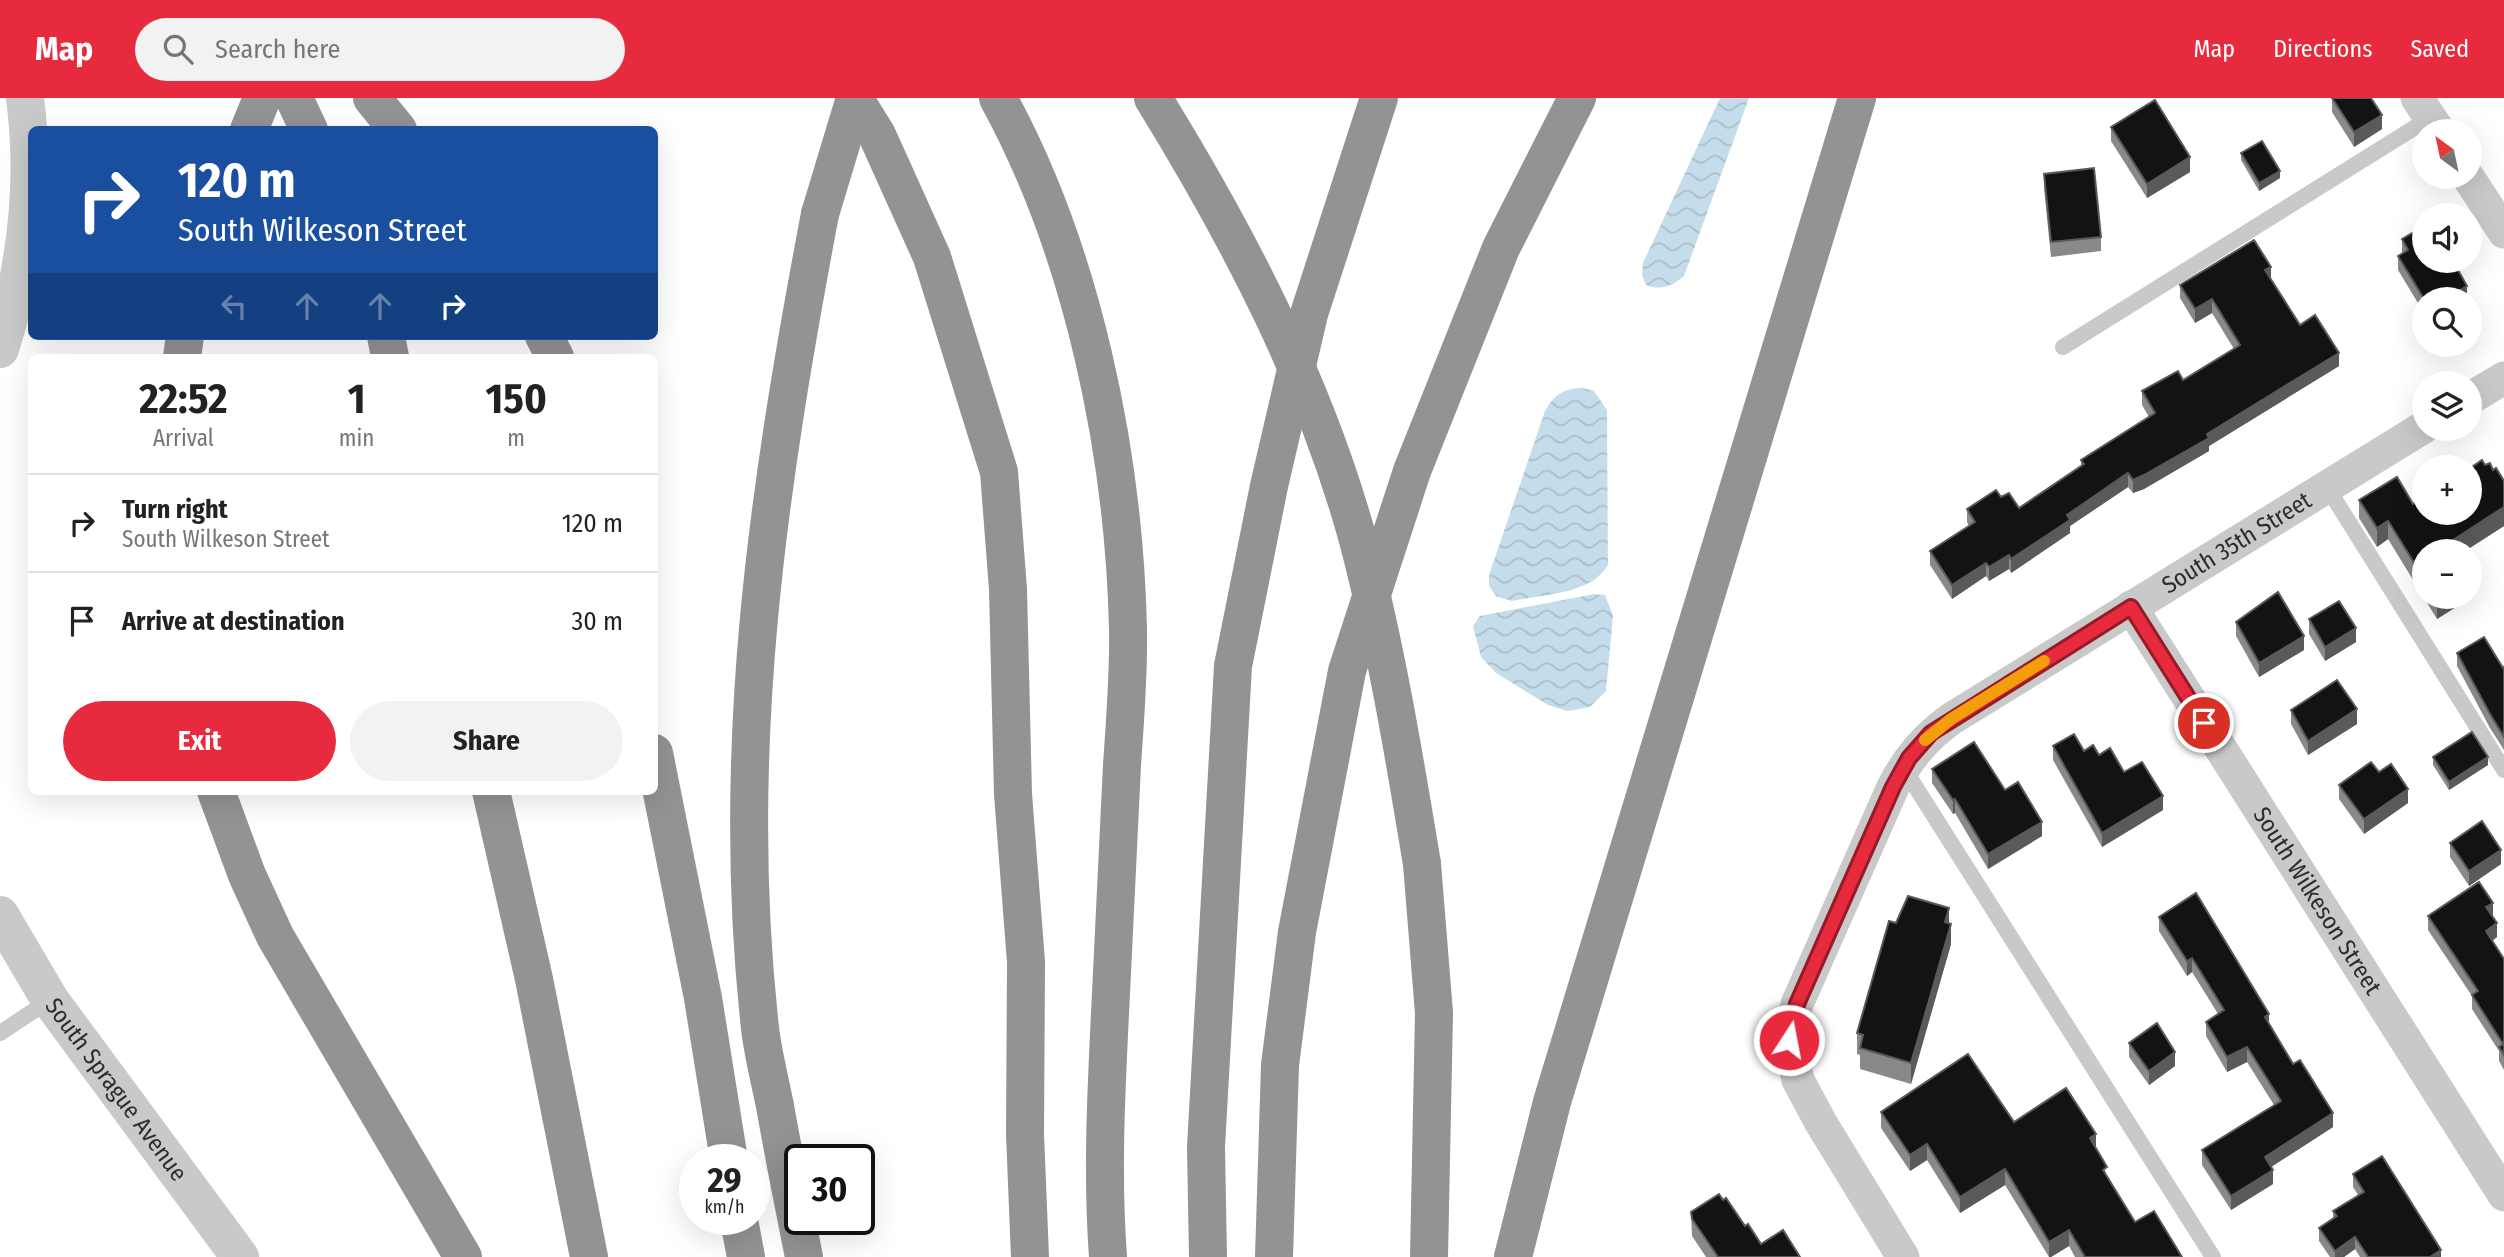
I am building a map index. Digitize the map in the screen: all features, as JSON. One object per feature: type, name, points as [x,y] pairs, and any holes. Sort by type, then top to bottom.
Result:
[{"type":"highway","points":[[250,126],[262,98]]},
{"type":"highway","points":[[294,98],[307,126]]},
{"type":"highway","points":[[372,98],[395,126]]},
{"type":"highway","points":[[804,1257],[760,1031],[748,872],[750,736],[762,566],[784,402],[820,214],[855,98]]},
{"type":"highway","points":[[855,98],[877,135],[932,257],[999,472],[1008,589],[1013,794],[1026,962],[1025,1134],[1030,1257]]},
{"type":"highway","points":[[998,98],[1045,204],[1082,309],[1106,421],[1122,523],[1128,631],[1105,1123],[1104,1208],[1108,1257]]},
{"type":"highway","points":[[1153,98],[1240,248],[1276,322],[1319,426],[1357,539],[1395,700],[1422,863],[1434,1013],[1429,1257]]},
{"type":"highway","points":[[1208,1257],[1206,1147],[1233,666],[1269,486],[1309,314],[1379,98]]},
{"type":"highway","points":[[1274,1257],[1282,1052],[1297,932],[1347,671],[1412,471],[1496,260],[1577,98]]},
{"type":"highway","points":[[1513,1257],[1552,1102],[1857,98]]},
{"type":"highway","points":[[658,773],[703,998],[726,1144]]},
{"type":"highway","points":[[217,795],[247,875],[275,936],[463,1257]]},
{"type":"highway","points":[[492,795],[534,979],[589,1257]]},
{"type":"highway","points":[[742,1235],[746,1257]]},
{"type":"street","points":[[25,98],[28,144]]},
{"type":"street","points":[[2476,189],[2504,232]]},
{"type":"street","points":[[0,349],[21,272],[28,216]]},
{"type":"street","points":[[2482,391],[2504,378]]},
{"type":"street","name":"South 35th Street","points":[[1903,1257],[1821,1123],[1792,1064],[1789,1040],[1797,1004],[1903,767],[1924,740],[1951,719],[2412,434]]},
{"type":"street","name":"South Wilkeson Street","points":[[2131,607],[2502,1186]]},
{"type":"street","name":"South Sprague Avenue","points":[[0,915],[50,1000],[240,1257]]},
{"type":"lane","points":[[2063,347],[2428,116]]},
{"type":"lane","points":[[2326,487],[2504,770]]},
{"type":"lane","points":[[1903,767],[2213,1257]]},
{"type":"lane","points":[[0,1033],[50,1000]]},
{"type":"water","points":[[1720,98],[1749,98],[1684,276],[1666,286],[1657,288],[1646,285],[1642,275],[1643,263]]},
{"type":"water","points":[[1570,389],[1594,391],[1607,410],[1608,565],[1590,582],[1565,592],[1512,601],[1496,596],[1489,586],[1489,575],[1545,411],[1560,394]]},
{"type":"water","points":[[1594,594],[1605,595],[1613,616],[1606,691],[1590,707],[1568,711],[1548,705],[1496,673],[1481,657],[1473,626],[1480,616]]},
{"type":"building","points":[[2332,98],[2371,98],[2382,115],[2354,132]]},
{"type":"building","points":[[2155,100],[2190,157],[2147,184],[2111,127]]},
{"type":"building","points":[[2262,141],[2280,171],[2259,183],[2241,153]]},
{"type":"building","points":[[2094,168],[2101,237],[2051,242],[2044,174]]},
{"type":"building","points":[[2412,233],[2412,273],[2460,273],[2467,286],[2417,287],[2398,256],[2408,250],[2402,239]]},
{"type":"building","points":[[2254,240],[2271,267],[2265,270],[2300,325],[2315,315],[2339,353],[2207,434],[2209,438],[2144,475],[2133,480],[2128,473],[2067,515],[2070,520],[2011,559],[2009,555],[1989,567],[1986,563],[1952,585],[1930,551],[1975,522],[1967,509],[1996,490],[2001,497],[2009,493],[2019,508],[2084,464],[2081,460],[2155,413],[2142,391],[2178,371],[2183,380],[2240,345],[2212,299],[2195,309],[2180,285]]},
{"type":"building","points":[[2482,460],[2485,465],[2490,463],[2493,470],[2496,468],[2504,481],[2504,507],[2482,521]]},
{"type":"building","points":[[2397,477],[2412,502],[2412,525],[2476,525],[2455,539],[2412,539],[2412,560],[2388,521],[2377,528],[2359,500]]},
{"type":"building","points":[[2278,592],[2304,636],[2259,663],[2236,622]]},
{"type":"building","points":[[2339,601],[2356,628],[2325,647],[2309,619]]},
{"type":"building","points":[[2484,637],[2504,667],[2504,737],[2457,653]]},
{"type":"building","points":[[2337,680],[2357,709],[2308,741],[2291,710]]},
{"type":"building","points":[[2472,732],[2488,757],[2449,782],[2433,757]]},
{"type":"building","points":[[2074,734],[2084,751],[2093,745],[2099,755],[2110,748],[2124,772],[2142,762],[2163,796],[2102,833],[2053,746]]},
{"type":"building","points":[[1974,742],[2005,790],[2018,782],[2042,822],[1988,854],[1955,799],[1953,800],[1932,769]]},
{"type":"building","points":[[2371,762],[2379,772],[2391,764],[2408,789],[2364,819],[2339,785]]},
{"type":"building","points":[[2482,821],[2501,850],[2469,871],[2450,843]]},
{"type":"building","points":[[2479,882],[2493,903],[2486,907],[2497,923],[2486,931],[2504,959],[2504,1055],[2499,1047],[2503,1044],[2472,995],[2478,991],[2428,916]]},
{"type":"building","points":[[2196,893],[2269,1014],[2265,1017],[2293,1064],[2300,1060],[2333,1113],[2265,1157],[2273,1170],[2231,1196],[2202,1150],[2281,1101],[2247,1047],[2227,1057],[2206,1022],[2224,1010],[2192,958],[2187,961],[2159,917]]},
{"type":"building","points":[[1908,896],[1949,908],[1945,922],[1951,924],[1911,1063],[1860,1048],[1863,1035],[1857,1033],[1889,921],[1896,923]]},
{"type":"building","points":[[2157,1023],[2175,1052],[2149,1071],[2129,1043]]},
{"type":"building","points":[[1968,1054],[2014,1122],[2066,1088],[2096,1134],[2090,1138],[2107,1167],[2103,1170],[2135,1222],[2154,1211],[2182,1257],[2085,1257],[2069,1230],[2049,1242],[2005,1169],[1960,1197],[1927,1144],[1910,1155],[1881,1112]]},
{"type":"building","points":[[2382,1156],[2441,1250],[2430,1257],[2368,1257],[2355,1237],[2335,1251],[2319,1228],[2337,1216],[2333,1211],[2364,1192],[2353,1174]]},
{"type":"building","points":[[1719,1194],[1723,1200],[1726,1198],[1745,1226],[1748,1224],[1761,1244],[1783,1230],[1800,1257],[1718,1257],[1692,1219],[1691,1212]]},
{"type":"slow traffic","points":[[1925,740],[1951,719],[2044,661]]},
{"type":"route","points":[[1789,1040],[1797,1004],[1893,787],[1909,758],[1931,733],[2131,607],[2204,723]]}]
